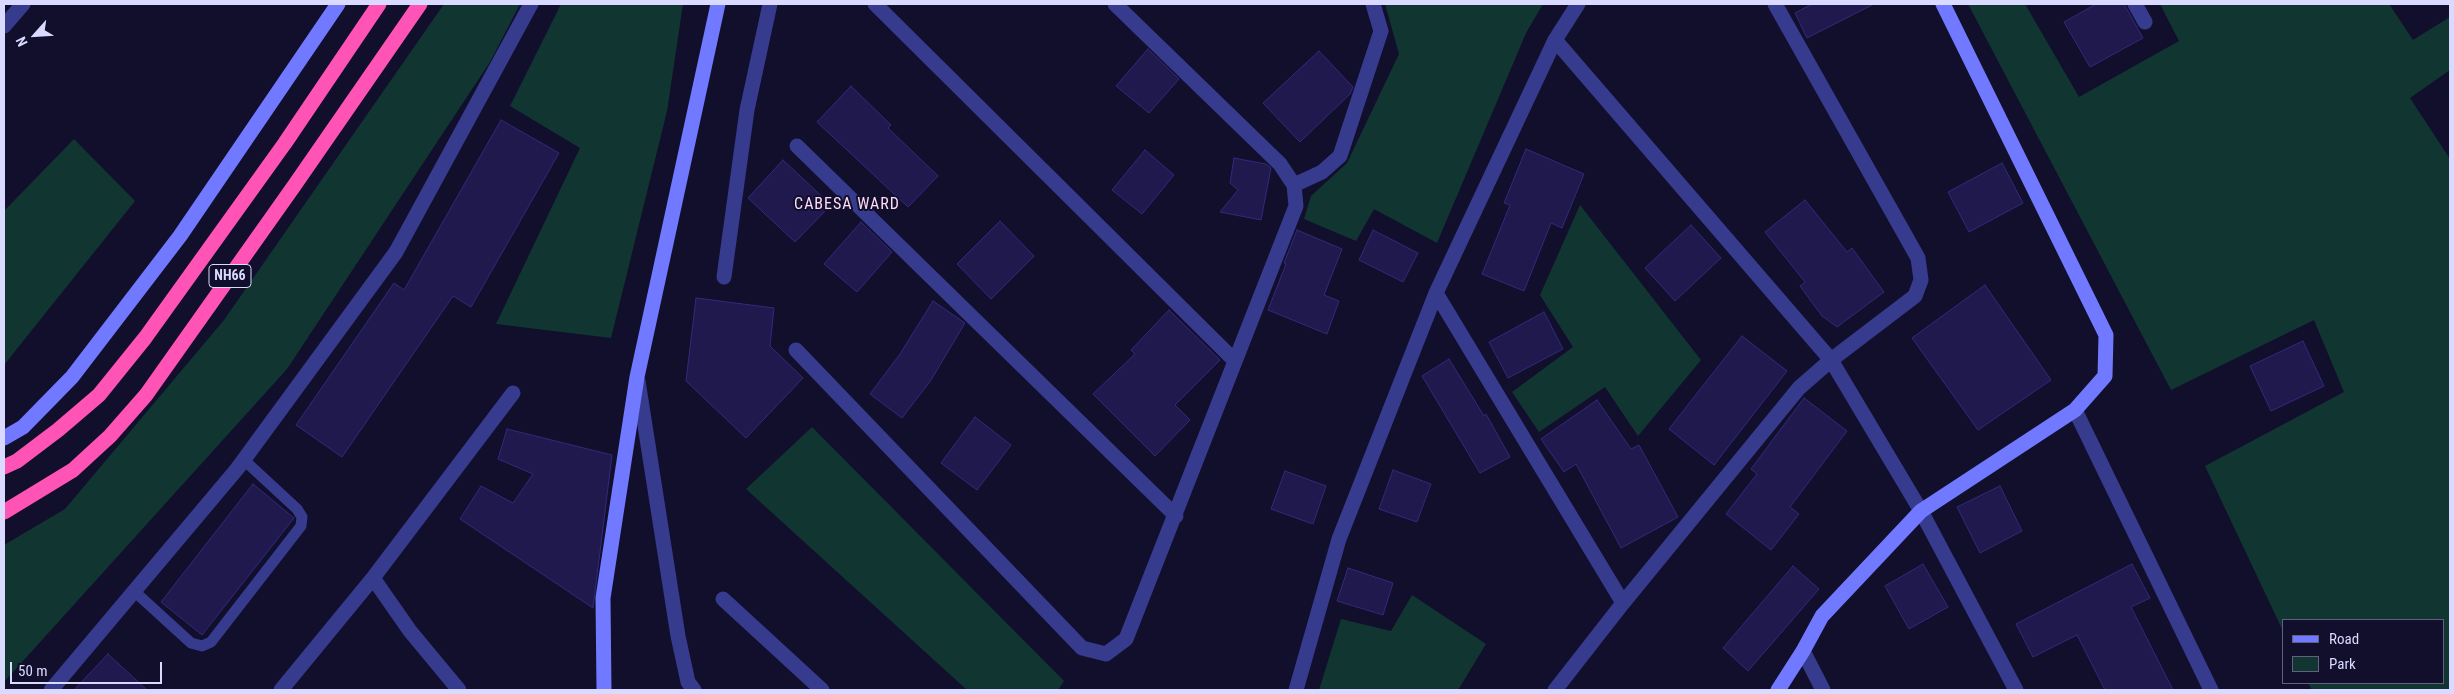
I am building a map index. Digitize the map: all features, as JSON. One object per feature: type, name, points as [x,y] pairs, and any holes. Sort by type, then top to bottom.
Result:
[{"type":"highway","name":"NH66","points":[[4,467],[17,461],[58,430],[99,394],[145,338],[285,143],[379,4]]},
{"type":"highway","name":"NH66","points":[[4,512],[73,470],[110,436],[146,395],[420,4]]},
{"type":"street","points":[[4,26],[22,4]]},
{"type":"street","points":[[4,438],[23,427],[72,377],[174,244],[338,4]]},
{"type":"street","points":[[51,690],[244,460],[396,252],[531,4]]},
{"type":"street","points":[[604,690],[603,598],[637,377],[718,4]]},
{"type":"street","points":[[724,277],[748,110],[770,4]]},
{"type":"street","points":[[875,4],[1235,361]]},
{"type":"street","points":[[796,350],[1082,648],[1106,654],[1126,639],[1176,516],[1296,206],[1294,186],[1280,164],[1115,4]]},
{"type":"street","points":[[1294,186],[1322,172],[1340,156],[1381,30],[1372,4]]},
{"type":"street","points":[[1296,690],[1339,539],[1436,293],[1555,40],[1578,4]]},
{"type":"street","points":[[1555,690],[1622,603],[1799,388],[1831,360],[1915,296],[1921,280],[1918,258],[1775,4]]},
{"type":"street","points":[[1778,690],[1803,651],[1822,616],[1921,510],[2075,410],[2105,376],[2106,335],[1942,4]]},
{"type":"street","points":[[2135,4],[2145,22]]},
{"type":"street","points":[[1555,40],[1831,360],[1921,510],[2016,690]]},
{"type":"street","points":[[797,146],[1176,516]]},
{"type":"street","points":[[1436,293],[1622,603]]},
{"type":"street","points":[[637,377],[678,636],[688,682],[694,690]]},
{"type":"street","points":[[280,690],[373,578],[513,393]]},
{"type":"street","points":[[2075,410],[2211,690]]},
{"type":"street","points":[[373,578],[410,631],[460,690]]},
{"type":"street","points":[[723,599],[822,690]]},
{"type":"street","points":[[1803,651],[1823,690]]},
{"type":"lane","points":[[134,592],[191,643],[202,646],[210,642],[300,526],[302,517],[298,509],[244,460]]},
{"type":"green space","points":[[444,4],[520,4],[490,62],[287,369],[4,682],[4,545],[65,509],[224,320]]},
{"type":"green space","points":[[561,4],[683,4],[667,111],[611,338],[496,324],[580,148],[510,106]]},
{"type":"green space","points":[[1385,4],[1543,4],[1526,33],[1437,243],[1374,209],[1356,241],[1304,219],[1311,196],[1347,163],[1399,54]]},
{"type":"green space","points":[[1968,4],[2025,4],[2079,97],[2179,41],[2160,4],[2389,4],[2413,40],[2450,17],[2450,70],[2410,98],[2450,159],[2450,690],[2312,690],[2309,684],[2444,684],[2444,619],[2282,619],[2282,629],[2205,466],[2344,392],[2314,320],[2171,390]]},
{"type":"green space","points":[[74,139],[135,201],[4,365],[4,211]]},
{"type":"green space","points":[[1580,205],[1701,360],[1638,436],[1605,387],[1539,432],[1512,392],[1573,347],[1540,295]]},
{"type":"green space","points":[[812,427],[1064,681],[1058,690],[967,690],[746,489]]},
{"type":"green space","points":[[1412,595],[1486,644],[1458,690],[1319,690],[1341,619],[1391,631]]},
{"type":"building","points":[[1812,4],[1874,4],[1807,38],[1795,13]]},
{"type":"building","points":[[2096,4],[2124,4],[2143,38],[2090,67],[2064,22]]},
{"type":"building","points":[[1148,49],[1179,79],[1149,113],[1116,86]]},
{"type":"building","points":[[1319,51],[1353,87],[1350,94],[1300,142],[1263,103]]},
{"type":"building","points":[[851,86],[891,125],[888,128],[938,176],[908,207],[817,122]]},
{"type":"building","points":[[501,120],[559,153],[471,307],[453,296],[342,457],[296,425],[394,283],[404,290]]},
{"type":"building","points":[[1526,149],[1584,174],[1562,228],[1551,223],[1524,291],[1482,274],[1510,205],[1504,203]]},
{"type":"building","points":[[1145,150],[1174,175],[1142,214],[1112,190]]},
{"type":"building","points":[[1234,158],[1266,164],[1271,168],[1261,220],[1220,212],[1238,190],[1230,183]]},
{"type":"building","points":[[783,160],[831,205],[795,242],[748,198]]},
{"type":"building","points":[[2002,163],[2023,203],[1969,232],[1948,192]]},
{"type":"building","points":[[1805,200],[1847,252],[1852,248],[1884,292],[1837,327],[1822,316],[1800,286],[1805,282],[1765,232]]},
{"type":"building","points":[[1000,221],[1034,256],[991,299],[957,264]]},
{"type":"building","points":[[861,222],[892,252],[857,292],[824,264]]},
{"type":"building","points":[[1691,225],[1721,258],[1675,301],[1645,268]]},
{"type":"building","points":[[1297,230],[1342,249],[1324,295],[1339,301],[1327,334],[1268,310]]},
{"type":"building","points":[[1373,230],[1418,253],[1403,282],[1359,260]]},
{"type":"building","points":[[1985,285],[2051,380],[1978,430],[1912,338]]},
{"type":"building","points":[[696,298],[774,308],[770,346],[803,378],[746,438],[686,381]]},
{"type":"building","points":[[933,301],[965,323],[931,380],[902,418],[870,394],[900,354]]},
{"type":"building","points":[[1169,310],[1220,360],[1175,405],[1190,420],[1155,456],[1093,394],[1135,354],[1131,350]]},
{"type":"building","points":[[1544,312],[1563,349],[1508,378],[1489,342]]},
{"type":"building","points":[[1742,336],[1787,371],[1714,465],[1669,429]]},
{"type":"building","points":[[2303,341],[2324,386],[2271,411],[2250,366]]},
{"type":"building","points":[[1449,359],[1484,416],[1486,414],[1510,457],[1480,473],[1422,376]]},
{"type":"building","points":[[1804,398],[1847,431],[1790,507],[1799,514],[1771,550],[1726,514],[1757,474],[1751,469]]},
{"type":"building","points":[[1597,400],[1631,449],[1639,445],[1678,517],[1621,548],[1576,464],[1564,472],[1541,439]]},
{"type":"building","points":[[975,417],[1011,445],[977,490],[941,463]]},
{"type":"building","points":[[507,429],[612,455],[593,608],[460,519],[481,486],[513,503],[533,474],[498,459]]},
{"type":"building","points":[[1393,470],[1431,484],[1417,522],[1379,509]]},
{"type":"building","points":[[1285,471],[1326,486],[1313,524],[1271,509]]},
{"type":"building","points":[[253,484],[294,518],[202,635],[161,602]]},
{"type":"building","points":[[2000,486],[2022,531],[1980,553],[1957,507]]},
{"type":"building","points":[[1923,564],[1948,607],[1909,629],[1885,586]]},
{"type":"building","points":[[2132,564],[2150,598],[2131,607],[2173,690],[2105,690],[2077,635],[2033,657],[2016,624]]},
{"type":"building","points":[[1793,566],[1819,589],[1748,671],[1723,648]]},
{"type":"building","points":[[1348,568],[1393,583],[1383,615],[1337,601]]},
{"type":"building","points":[[108,654],[147,690],[74,690]]},
{"type":"district","name":"CABESA WARD","points":[[847,205]]}]
